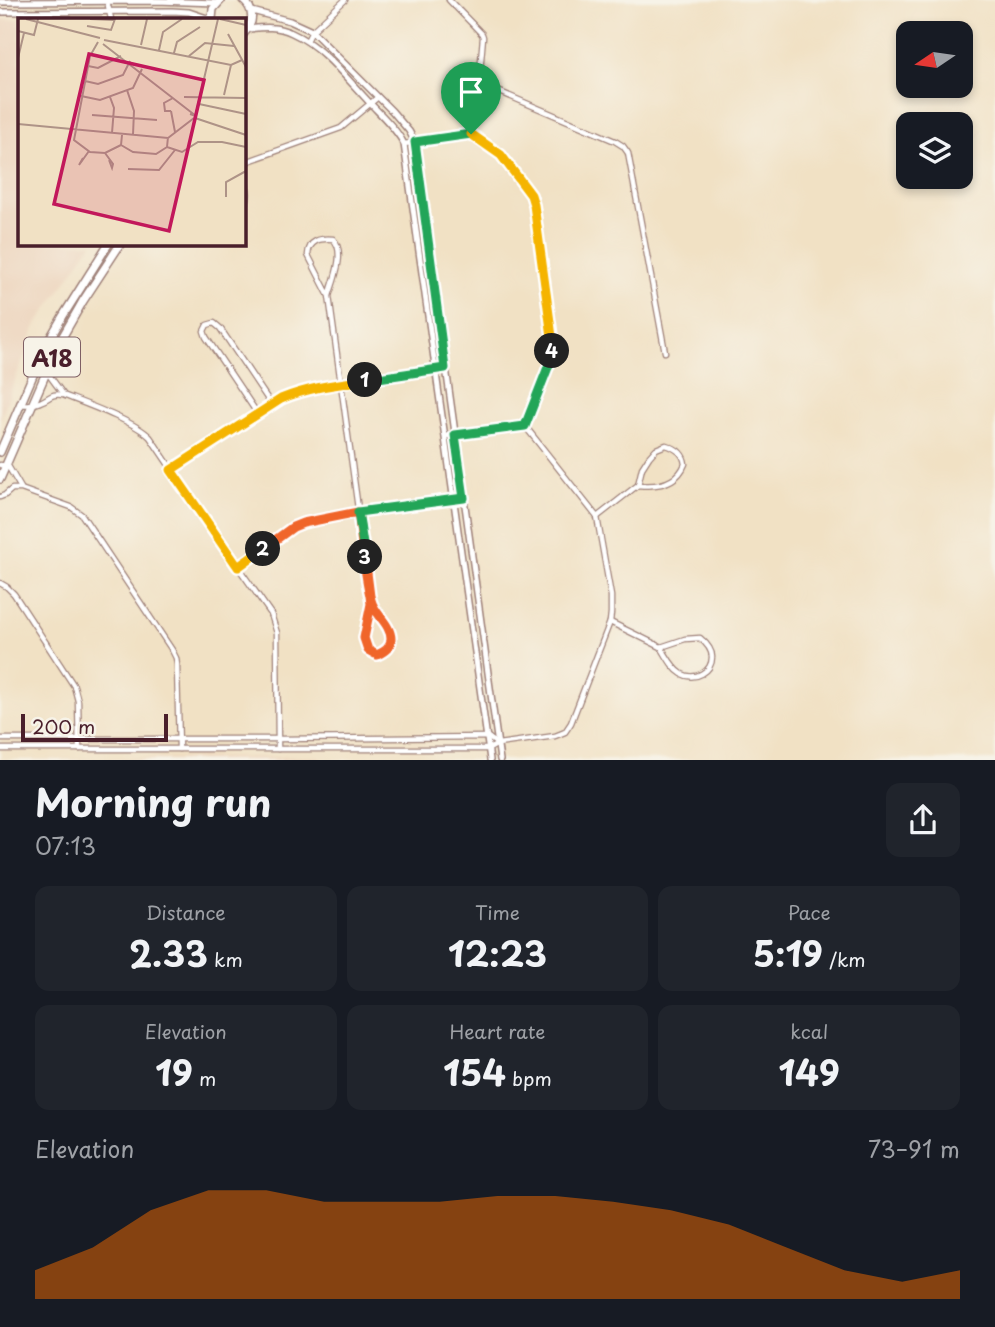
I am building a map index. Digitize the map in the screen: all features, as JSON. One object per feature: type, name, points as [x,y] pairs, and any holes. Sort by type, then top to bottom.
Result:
[{"type":"highway","points":[[246,1],[252,11],[252,20],[246,31]]},
{"type":"highway","points":[[211,18],[213,9],[219,2]]},
{"type":"highway","name":"A18","points":[[0,479],[3,465],[44,373],[108,245]]},
{"type":"highway","name":"A18","points":[[0,452],[45,347],[119,245]]},
{"type":"main road","points":[[0,2],[219,2]]},
{"type":"main road","points":[[0,12],[156,11],[189,12],[208,18]]},
{"type":"main road","points":[[252,11],[290,21],[312,31],[410,131],[415,142],[500,760]]},
{"type":"main road","points":[[246,31],[263,26],[275,27],[307,41],[371,104],[401,136],[404,144],[490,760]]},
{"type":"street","points":[[307,41],[312,31],[345,0]]},
{"type":"street","points":[[449,0],[483,37],[471,134]]},
{"type":"street","points":[[107,1],[111,18]]},
{"type":"street","points":[[156,1],[156,11]]},
{"type":"street","points":[[479,83],[623,146],[628,153],[665,352]]},
{"type":"street","points":[[245,162],[341,128],[378,97]]},
{"type":"street","points":[[404,144],[471,134],[501,155],[531,195],[553,344],[552,357],[525,426]]},
{"type":"street","points":[[245,182],[249,197],[245,204]]},
{"type":"street","points":[[329,296],[339,247],[333,239],[325,238],[313,242],[308,249],[308,255],[329,296],[371,604],[364,638],[368,650],[377,655],[386,650],[391,639],[385,622],[371,604]]},
{"type":"street","points":[[257,413],[205,337],[207,325],[214,323],[220,328],[271,404]]},
{"type":"street","points":[[171,470],[271,404],[291,395],[341,384],[445,368]]},
{"type":"street","points":[[34,371],[52,378],[63,395]]},
{"type":"street","points":[[20,404],[45,400],[53,394],[63,395],[145,432],[156,445],[275,623],[278,749]]},
{"type":"street","points":[[445,436],[525,426]]},
{"type":"street","points":[[0,750],[489,749],[498,744],[555,736],[565,732],[571,723],[610,622],[611,596],[597,517],[525,426]]},
{"type":"street","points":[[597,517],[638,485],[642,468],[656,449],[666,445],[675,447],[682,455],[685,464],[678,476],[661,485],[638,485]]},
{"type":"street","points":[[3,465],[10,468],[21,489]]},
{"type":"street","points":[[0,496],[12,489],[21,489],[71,507],[82,515],[176,658],[178,749]]},
{"type":"street","points":[[238,567],[293,527],[319,519],[464,498]]},
{"type":"street","points":[[0,583],[14,594],[74,686],[78,701],[79,749]]},
{"type":"street","points":[[610,622],[661,646],[672,666],[687,676],[705,672],[712,661],[707,644],[700,638],[661,646]]},
{"type":"street","points":[[0,739],[488,737],[498,744]]},
{"type":"street","points":[[380,738],[380,749]]},
{"type":"shaded area","points":[[0,20],[18,20],[18,245],[91,245],[35,327],[0,420]]},
{"type":"shaded area","points":[[320,757],[320,760],[0,760]]},
{"type":"route","points":[[471,134],[415,142],[445,368],[341,384],[291,395],[271,404],[171,470],[238,567],[293,527],[358,512],[371,604],[385,622],[391,639],[386,650],[377,655],[368,650],[364,638],[371,604],[358,512],[464,498],[455,435],[525,426],[552,357],[553,344],[531,195],[501,155],[471,134]]}]
